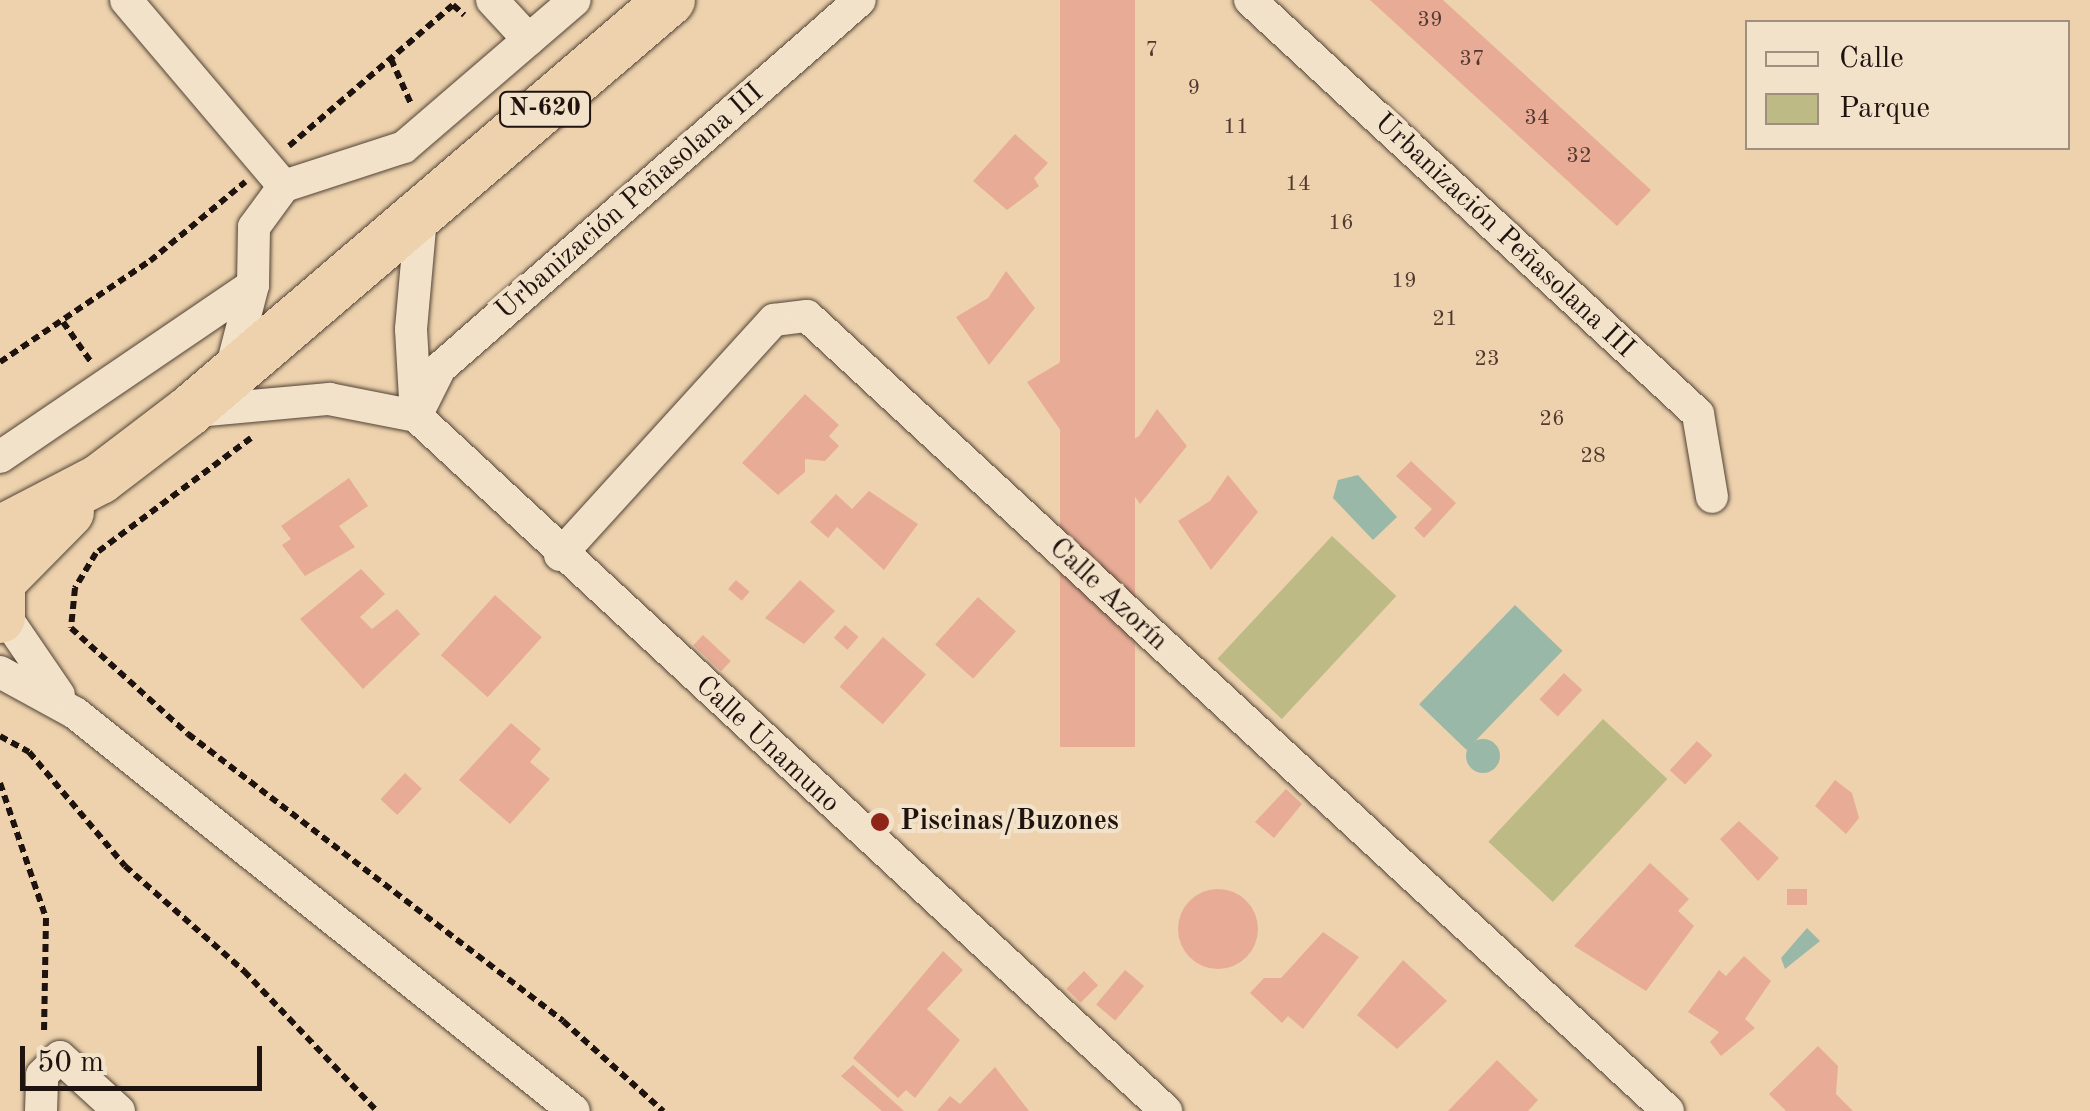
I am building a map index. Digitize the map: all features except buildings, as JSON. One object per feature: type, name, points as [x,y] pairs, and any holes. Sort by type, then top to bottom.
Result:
[{"type":"highway","name":"N-620","points":[[2,581],[100,479],[188,412],[421,218],[670,0]]},
{"type":"street","points":[[126,0],[284,186]]},
{"type":"street","points":[[492,0],[529,40]]},
{"type":"street","points":[[230,374],[253,285],[254,227],[284,186],[404,147],[575,0]]},
{"type":"street","name":"Urbanización Peñasolana III","points":[[416,416],[440,368],[860,0]]},
{"type":"street","name":"Urbanización Peñasolana III","points":[[1250,0],[1698,414],[1712,497]]},
{"type":"street","points":[[188,412],[285,400],[416,416],[411,329],[421,218]]},
{"type":"street","points":[[0,457],[253,285]]},
{"type":"street","name":"Calle Azorín","points":[[560,555],[774,320],[807,316],[1668,1111]]},
{"type":"street","name":"Calle Unamuno","points":[[416,416],[560,555],[1166,1111]]},
{"type":"street","points":[[2,581],[75,713]]},
{"type":"street","points":[[0,672],[75,713],[574,1111]]},
{"type":"street","points":[[41,1111],[42,1075],[60,1056],[119,1111]]},
{"type":"path","points":[[391,59],[423,130]]},
{"type":"path","points":[[62,322],[109,386]]},
{"type":"path","points":[[285,400],[269,424],[96,553],[75,588],[71,628],[188,734],[563,1021],[662,1111]]},
{"type":"path","points":[[0,736],[29,752],[125,866],[244,971],[377,1111]]},
{"type":"path","points":[[0,782],[46,918],[43,1032],[60,1056]]},
{"type":"green space","points":[[1332,536],[1396,596],[1282,719],[1217,659]]},
{"type":"green space","points":[[1603,719],[1667,779],[1553,902],[1488,842]]},
{"type":"shaded area","points":[[1358,475],[1397,517],[1373,540],[1333,498],[1338,480]]},
{"type":"shaded area","points":[[1515,605],[1562,651],[1467,750],[1419,704]]},
{"type":"shaded area","points":[[1483,739],[1495,744],[1500,756],[1495,768],[1483,773],[1471,768],[1466,756],[1471,744]]},
{"type":"shaded area","points":[[1807,928],[1820,941],[1785,969],[1781,958]]},
{"type":"place","name":"Piscinas/Buzones","points":[[880,822]]}]
